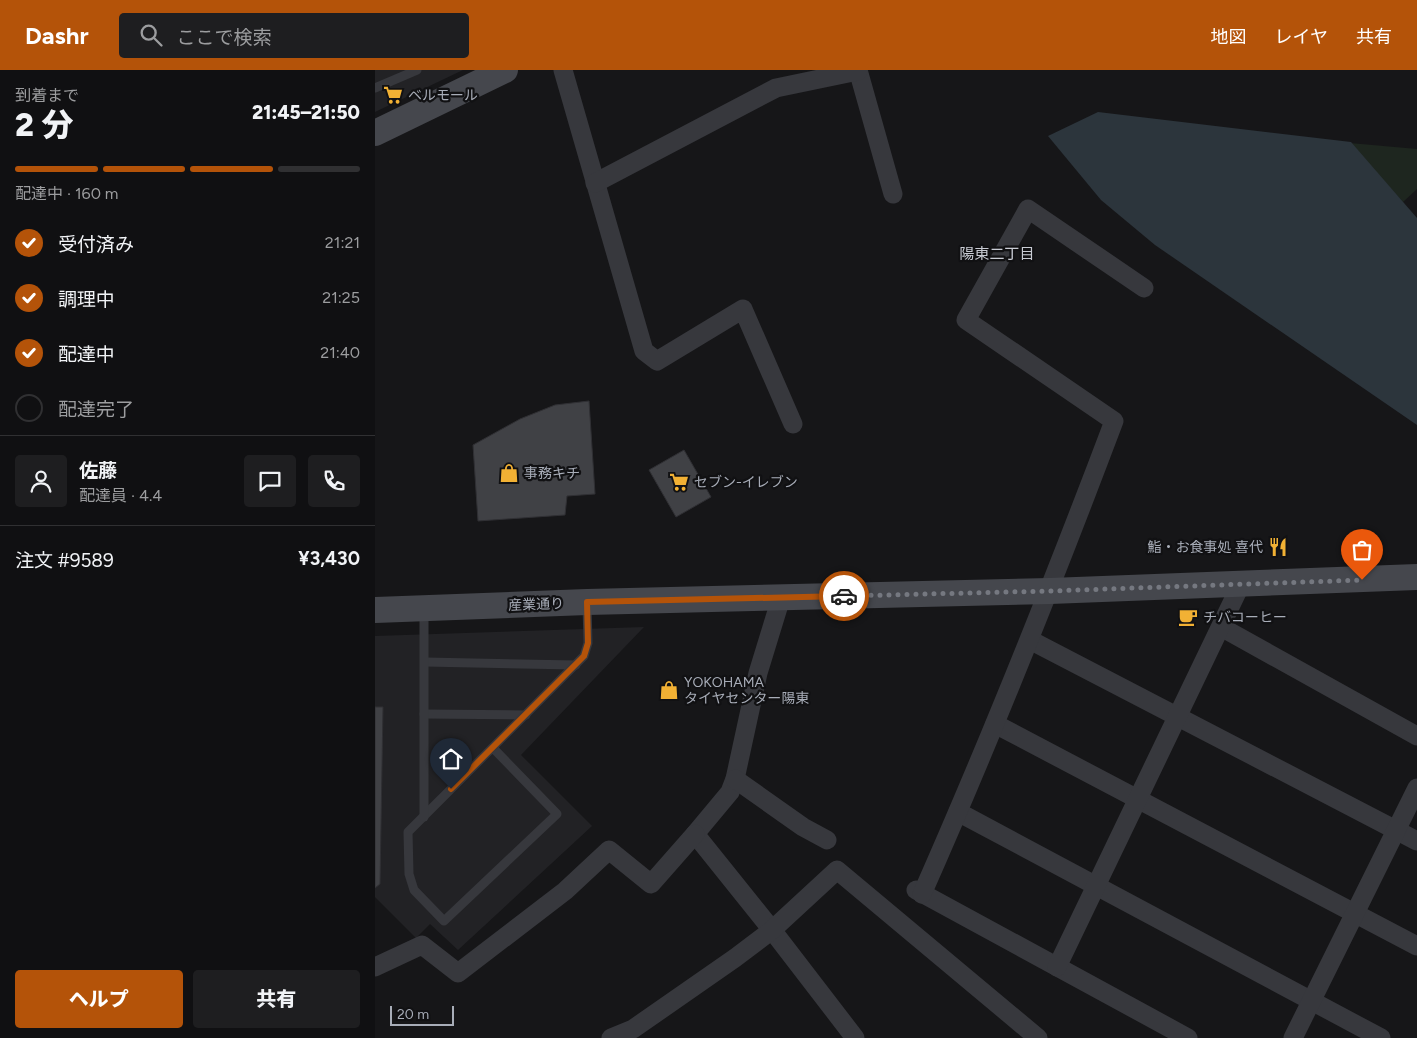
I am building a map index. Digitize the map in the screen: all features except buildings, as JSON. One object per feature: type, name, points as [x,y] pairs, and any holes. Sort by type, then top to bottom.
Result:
[{"type":"street","points":[[375,133],[505,70]]},
{"type":"street","points":[[563,70],[643,351],[657,361],[743,309],[793,424]]},
{"type":"street","points":[[595,183],[776,88],[858,70],[893,194]]},
{"type":"street","points":[[1143,288],[1028,209],[966,320],[1114,421],[1030,640],[958,812],[919,892],[1188,1038]]},
{"type":"street","name":"産業通り","points":[[375,610],[587,602],[1050,591],[1417,578]]},
{"type":"street","points":[[1057,967],[1241,584]]},
{"type":"street","points":[[375,967],[422,945],[458,973],[565,891],[609,850],[651,884],[730,792],[735,779],[758,673],[781,598]]},
{"type":"street","points":[[1221,627],[1417,736]]},
{"type":"street","points":[[1030,640],[1417,842]]},
{"type":"street","points":[[995,724],[1417,946]]},
{"type":"street","points":[[735,779],[803,827],[827,840]]},
{"type":"street","points":[[1293,1038],[1417,788]]},
{"type":"street","points":[[958,812],[1381,1038]]},
{"type":"street","points":[[695,834],[855,1038]]},
{"type":"street","points":[[611,1038],[636,1034],[772,930],[837,870],[1037,1038]]},
{"type":"lane","points":[[375,88],[417,70]]},
{"type":"lane","points":[[493,748],[557,814],[444,921],[413,890],[409,874],[408,832],[584,656],[588,643],[587,602]]},
{"type":"lane","points":[[424,609],[424,817]]},
{"type":"lane","points":[[425,662],[576,666]]},
{"type":"lane","points":[[424,714],[526,715]]},
{"type":"shaded area","name":"ベルモール","points":[[375,70],[463,70],[375,112]]},
{"type":"shaded area","points":[[1098,112],[1351,142],[1417,218],[1417,425],[1155,245],[1101,200],[1048,136]]},
{"type":"shaded area","points":[[1350,143],[1417,149],[1417,189],[1403,202]]},
{"type":"shaded area","points":[[644,627],[521,755],[592,826],[458,950],[430,924],[416,938],[375,897],[375,636]]},
{"type":"way so far","points":[[844,596],[1362,580]]},
{"type":"place","name":"ベルモール","points":[[393,95]]},
{"type":"place","name":"事務キチ","points":[[509,473]]},
{"type":"place","name":"セブン-イレブン","points":[[679,482]]},
{"type":"place","name":"鮨・お食事処 喜代","points":[[1278,547]]},
{"type":"place","name":"チバコーヒー","points":[[1188,617]]},
{"type":"place","name":"YOKOHAMA タイヤセンター陽東","points":[[669,690]]},
{"type":"district","name":"陽東二丁目","points":[[997,254]]},
{"type":"route","points":[[451,789],[584,656],[588,643],[587,602],[844,596]]}]
